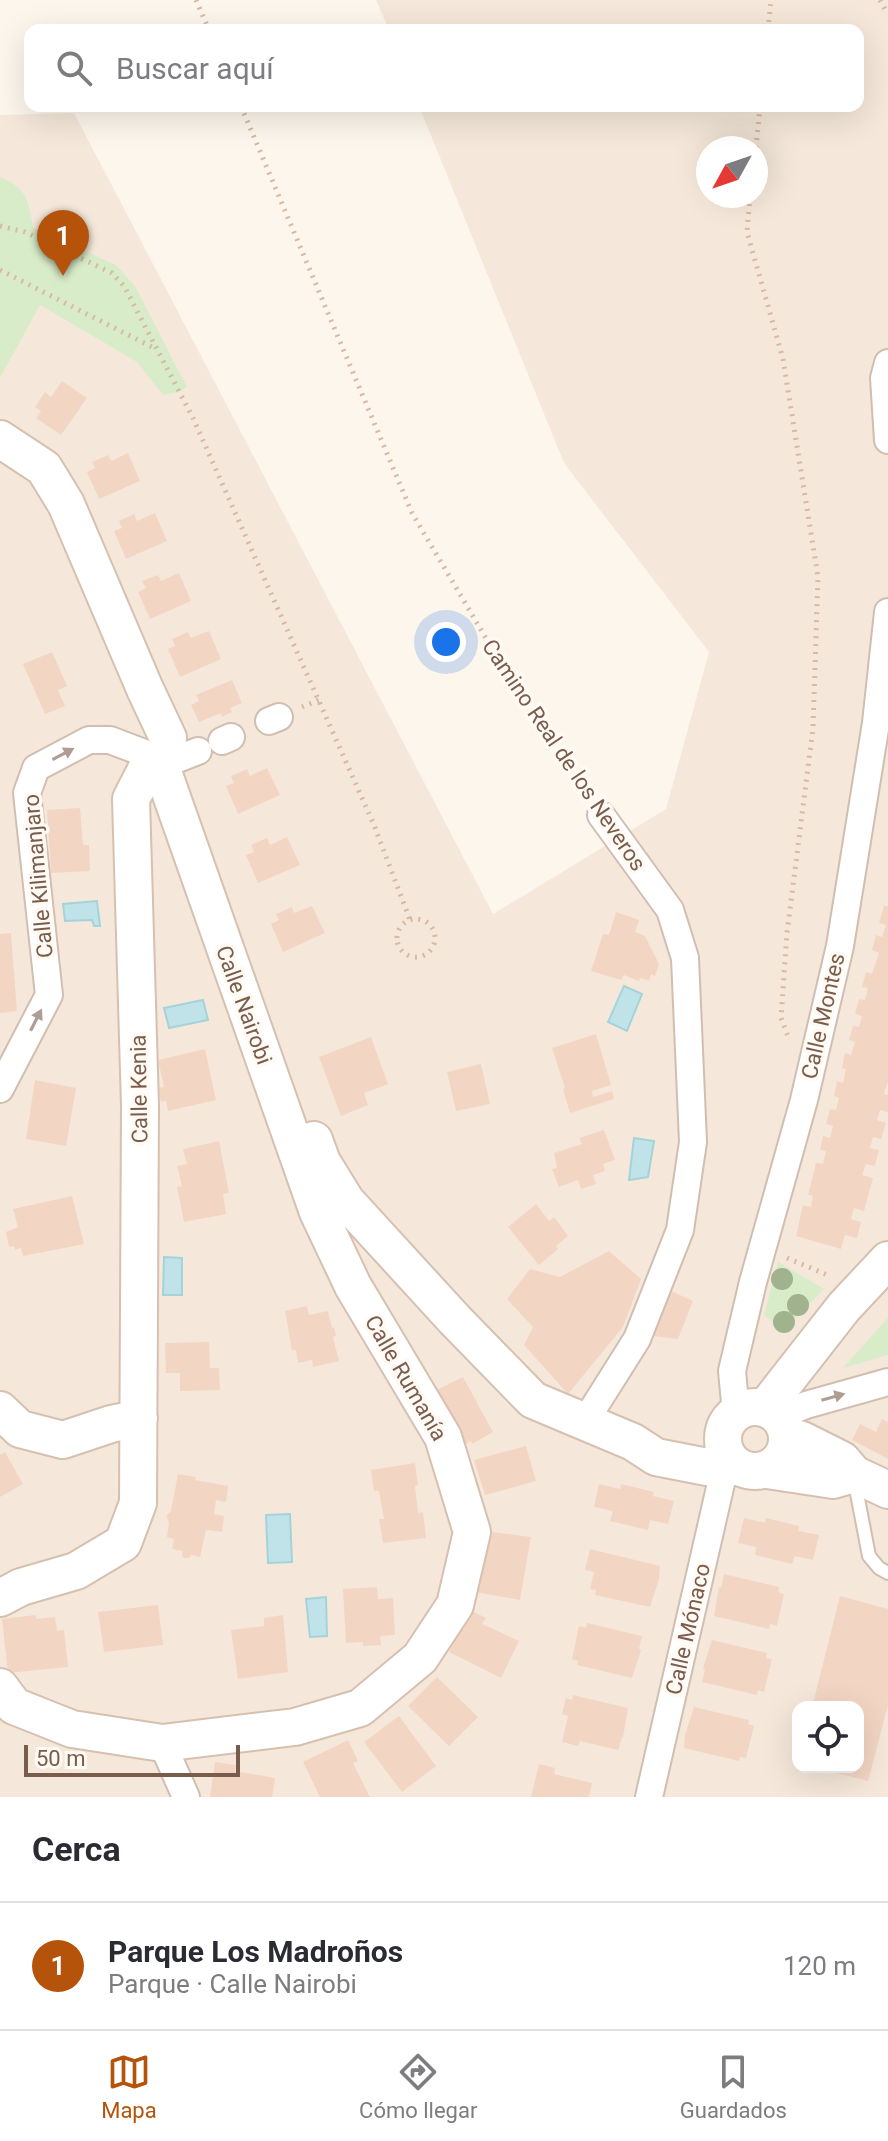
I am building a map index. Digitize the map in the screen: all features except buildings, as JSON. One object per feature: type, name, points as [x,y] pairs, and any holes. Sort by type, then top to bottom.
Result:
[{"type":"street","points":[[888,363],[884,378],[888,440]]},
{"type":"street","name":"Calle Nairobi","points":[[0,439],[44,468],[66,504],[145,689],[222,737]]},
{"type":"street","name":"Calle Nairobi","points":[[0,459],[17,468],[45,501],[222,737],[332,1206],[455,1320],[533,1400],[633,1442],[753,1437]]},
{"type":"street","name":"Calle Montes","points":[[753,1437],[732,1371],[807,1084],[842,931],[876,723],[888,612]]},
{"type":"street","name":"Calle Kilimanjaro","points":[[0,1089],[49,995],[27,793],[36,768],[89,740],[222,737]]},
{"type":"street","name":"Calle Kenia","points":[[139,1418],[140,1106],[131,799],[222,737]]},
{"type":"street","name":"Camino Real de los Neveros","points":[[584,1423],[637,1339],[680,1230],[693,1142],[685,958],[670,910],[601,815]]},
{"type":"street","name":"Calle Rumanía","points":[[0,1687],[14,1706],[72,1729],[162,1743],[295,1727],[360,1708],[420,1658],[455,1605],[472,1532],[443,1437],[353,1286],[332,1206]]},
{"type":"street","points":[[753,1437],[844,1307],[888,1260]]},
{"type":"street","points":[[753,1437],[806,1405],[888,1382]]},
{"type":"street","points":[[0,1410],[20,1429],[63,1440],[139,1418],[138,1503],[123,1543],[76,1571],[21,1587],[0,1598]]},
{"type":"street","points":[[753,1437],[833,1480],[854,1474],[888,1490]]},
{"type":"street","name":"Calle Mónaco","points":[[649,1797],[722,1479],[753,1437]]},
{"type":"street","points":[[162,1743],[186,1797]]},
{"type":"lane","points":[[854,1474],[869,1556],[888,1573]]},
{"type":"path","points":[[196,0],[206,24]]},
{"type":"path","points":[[769,24],[771,0]]},
{"type":"path","points":[[880,0],[888,11]]},
{"type":"path","name":"Camino Real de los Neveros","points":[[244,112],[412,513],[503,667],[601,815]]},
{"type":"path","points":[[757,136],[759,112]]},
{"type":"path","points":[[749,208],[747,232],[783,359],[818,577],[813,728],[787,933],[781,1018],[807,1084]]},
{"type":"path","points":[[0,226],[25,232],[112,273],[124,286],[193,418],[374,825],[410,920]]},
{"type":"path","points":[[0,270],[157,350]]},
{"type":"path","points":[[222,737],[319,700]]},
{"type":"path","points":[[410,920],[427,923],[434,932],[434,944],[422,956],[409,956],[400,947],[400,928],[410,920]]},
{"type":"path","points":[[776,1254],[842,1281]]},
{"type":"shaded area","points":[[376,0],[888,0],[888,1797],[0,1797],[0,115],[74,113],[493,914],[666,809],[709,652],[564,463],[421,112],[864,112],[864,24],[386,24]]},
{"type":"green space","points":[[0,177],[16,186],[25,196],[33,228],[116,265],[135,286],[187,387],[180,392],[163,395],[137,362],[40,305],[0,378]]},
{"type":"green space","points":[[778,1262],[824,1289],[783,1330],[764,1315]]},
{"type":"green space","points":[[888,1318],[888,1355],[843,1368]]},
{"type":"water","points":[[97,901],[100,926],[94,926],[92,920],[65,921],[63,904]]},
{"type":"water","points":[[624,986],[642,994],[627,1031],[608,1022]]},
{"type":"water","points":[[203,1000],[208,1020],[169,1028],[164,1008]]},
{"type":"water","points":[[634,1138],[654,1141],[648,1177],[629,1180]]},
{"type":"water","points":[[164,1257],[182,1258],[182,1295],[163,1295]]},
{"type":"water","points":[[290,1514],[292,1562],[268,1563],[266,1515]]},
{"type":"water","points":[[326,1597],[327,1636],[310,1637],[306,1599]]},
{"type":"place","name":"Parque Los Madroños","points":[[63,276]]}]
